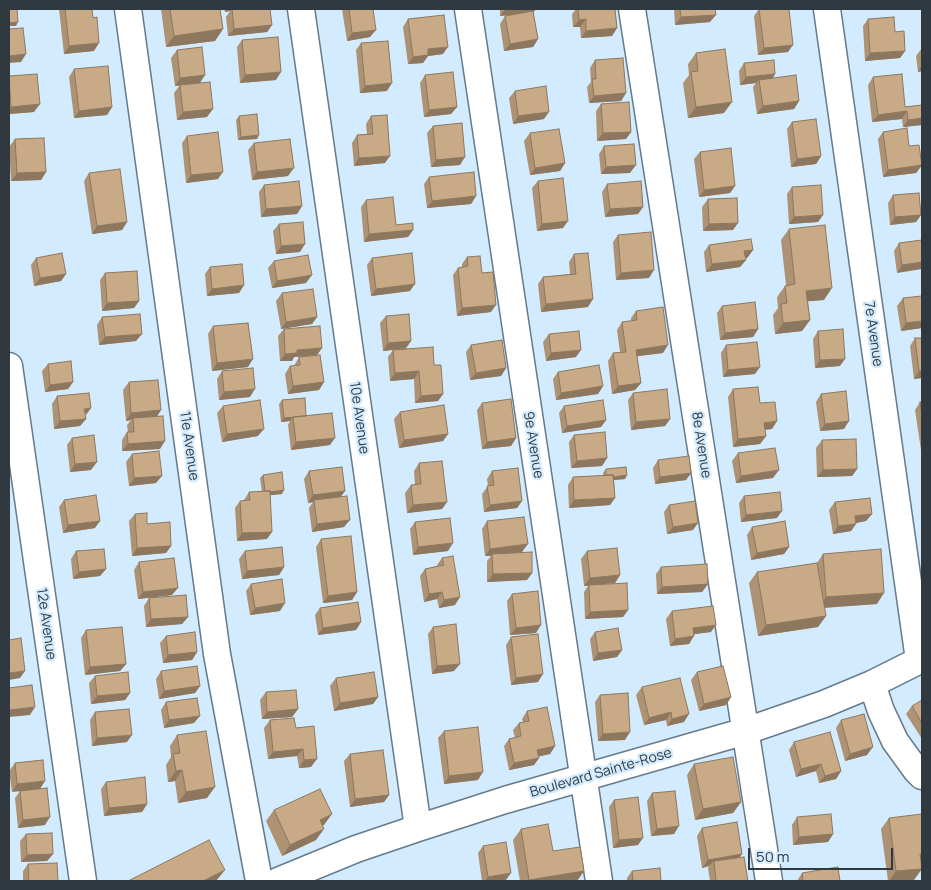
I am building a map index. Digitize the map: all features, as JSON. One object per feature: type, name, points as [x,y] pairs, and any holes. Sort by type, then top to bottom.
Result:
[{"type":"street","name":"11e Avenue","points":[[128,9],[217,654],[259,881]]},
{"type":"street","name":"10e Avenue","points":[[301,9],[418,828]]},
{"type":"street","name":"9e Avenue","points":[[468,9],[599,881]]},
{"type":"street","name":"8e Avenue","points":[[632,9],[769,881]]},
{"type":"street","name":"7e Avenue","points":[[827,9],[921,659]]},
{"type":"street","name":"12e Avenue","points":[[9,366],[84,881]]},
{"type":"street","name":"Boulevard Sainte-Rose","points":[[278,881],[356,849],[505,800],[746,731],[824,704],[872,684],[921,659]]},
{"type":"street","points":[[872,684],[881,711],[895,741],[910,763],[922,776]]},
{"type":"building","points":[[9,9],[17,9],[18,22],[9,23]]},
{"type":"building","points":[[65,9],[92,9],[93,18],[97,17],[99,43],[69,46]]},
{"type":"building","points":[[170,9],[220,9],[223,29],[174,36]]},
{"type":"building","points":[[232,9],[270,9],[272,25],[234,29]]},
{"type":"building","points":[[349,9],[373,9],[376,30],[352,33]]},
{"type":"building","points":[[578,9],[615,9],[617,28],[586,31],[586,19],[579,20]]},
{"type":"building","points":[[680,9],[715,9],[716,15],[681,17]]},
{"type":"building","points":[[759,9],[789,9],[793,45],[764,48]]},
{"type":"building","points":[[533,11],[538,39],[510,44],[505,16]]},
{"type":"building","points":[[444,15],[448,47],[428,49],[428,55],[413,57],[408,19]]},
{"type":"building","points":[[894,17],[895,32],[904,31],[905,51],[870,53],[868,19]]},
{"type":"building","points":[[23,28],[26,54],[9,56],[9,29]]},
{"type":"building","points":[[278,37],[281,72],[245,75],[242,40]]},
{"type":"building","points":[[388,41],[392,83],[365,86],[361,43]]},
{"type":"building","points":[[202,47],[205,75],[180,78],[177,50]]},
{"type":"building","points":[[725,49],[732,102],[696,107],[691,72],[698,71],[696,53]]},
{"type":"building","points":[[623,58],[626,93],[594,96],[592,79],[596,79],[595,60]]},
{"type":"building","points":[[774,60],[775,74],[746,77],[744,63]]},
{"type":"building","points":[[108,66],[112,107],[79,111],[74,69]]},
{"type":"building","points":[[453,72],[457,107],[429,110],[425,75]]},
{"type":"building","points":[[37,74],[40,104],[11,107],[9,76]]},
{"type":"building","points":[[902,74],[905,107],[922,105],[922,118],[908,120],[907,111],[878,115],[873,77]]},
{"type":"building","points":[[796,75],[799,101],[763,106],[759,80]]},
{"type":"building","points":[[210,82],[213,109],[183,112],[180,85]]},
{"type":"building","points":[[546,86],[549,112],[518,116],[515,91]]},
{"type":"building","points":[[629,102],[631,132],[603,133],[601,104]]},
{"type":"building","points":[[257,114],[259,135],[241,137],[239,116]]},
{"type":"building","points":[[387,115],[390,156],[359,158],[357,135],[373,134],[371,116]]},
{"type":"building","points":[[816,119],[821,156],[797,159],[792,122]]},
{"type":"building","points":[[462,123],[465,157],[436,160],[433,126]]},
{"type":"building","points":[[907,128],[909,146],[919,145],[922,165],[888,170],[883,132]]},
{"type":"building","points":[[559,129],[565,163],[535,168],[530,133]]},
{"type":"building","points":[[218,132],[223,172],[191,175],[187,136]]},
{"type":"building","points":[[44,138],[46,172],[17,173],[15,139]]},
{"type":"building","points":[[290,139],[294,168],[257,172],[254,143]]},
{"type":"building","points":[[634,144],[636,165],[606,167],[604,146]]},
{"type":"building","points":[[731,148],[735,186],[704,190],[700,152]]},
{"type":"building","points":[[120,169],[127,222],[97,226],[89,173]]},
{"type":"building","points":[[474,172],[476,196],[432,201],[429,177]]},
{"type":"building","points":[[563,178],[568,221],[542,224],[538,181]]},
{"type":"building","points":[[299,181],[302,206],[266,209],[264,185]]},
{"type":"building","points":[[641,181],[643,207],[610,209],[607,184]]},
{"type":"building","points":[[821,185],[823,215],[794,217],[792,187]]},
{"type":"building","points":[[919,193],[921,215],[895,217],[893,195]]},
{"type":"building","points":[[393,197],[396,225],[413,223],[413,230],[369,234],[366,200]]},
{"type":"building","points":[[737,198],[738,223],[709,224],[708,199]]},
{"type":"building","points":[[303,222],[305,244],[281,246],[279,224]]},
{"type":"building","points":[[825,225],[832,288],[806,291],[810,320],[783,323],[781,304],[787,303],[785,286],[795,284],[789,229]]},
{"type":"building","points":[[651,232],[654,270],[621,273],[618,235]]},
{"type":"building","points":[[751,239],[753,250],[744,251],[746,260],[712,264],[709,245]]},
{"type":"building","points":[[922,240],[922,262],[902,265],[899,243]]},
{"type":"building","points":[[62,253],[66,274],[40,278],[36,258]]},
{"type":"building","points":[[412,253],[415,284],[376,289],[372,258]]},
{"type":"building","points":[[588,253],[593,299],[546,304],[543,277],[576,274],[574,254]]},
{"type":"building","points":[[308,255],[312,275],[277,281],[274,261]]},
{"type":"building","points":[[480,256],[482,273],[493,272],[496,305],[462,308],[458,268],[468,266],[467,257]]},
{"type":"building","points":[[242,264],[244,285],[212,289],[210,267]]},
{"type":"building","points":[[137,271],[139,301],[107,303],[105,273]]},
{"type":"building","points":[[313,289],[317,317],[286,322],[282,293]]},
{"type":"building","points":[[922,296],[922,321],[906,323],[903,298]]},
{"type":"building","points":[[755,302],[758,329],[725,333],[722,306]]},
{"type":"building","points":[[663,307],[668,345],[636,350],[641,383],[618,386],[613,353],[626,352],[622,322],[637,320],[636,311]]},
{"type":"building","points":[[140,314],[142,334],[105,337],[102,317]]},
{"type":"building","points":[[409,314],[411,341],[388,343],[386,316]]},
{"type":"building","points":[[248,323],[253,359],[217,363],[213,326]]},
{"type":"building","points":[[320,326],[322,348],[297,350],[297,353],[285,354],[284,329]]},
{"type":"building","points":[[843,329],[845,359],[820,360],[818,331]]},
{"type":"building","points":[[579,331],[581,350],[551,353],[549,334]]},
{"type":"building","points":[[915,338],[922,338],[922,371],[919,371]]},
{"type":"building","points":[[502,340],[506,368],[476,373],[471,345]]},
{"type":"building","points":[[757,342],[760,367],[728,370],[726,345]]},
{"type":"building","points":[[433,347],[434,365],[441,365],[443,394],[421,396],[419,371],[395,373],[393,350]]},
{"type":"building","points":[[320,355],[324,382],[293,386],[290,366],[300,365],[299,357]]},
{"type":"building","points":[[71,361],[73,382],[50,385],[48,364]]},
{"type":"building","points":[[599,365],[603,386],[561,393],[558,372]]},
{"type":"building","points":[[253,368],[255,389],[224,392],[222,371]]},
{"type":"building","points":[[158,380],[161,410],[131,413],[129,382]]},
{"type":"building","points":[[758,387],[760,403],[775,402],[777,421],[764,423],[766,436],[738,439],[733,389]]},
{"type":"building","points":[[667,389],[670,419],[636,422],[633,393]]},
{"type":"building","points":[[846,391],[849,421],[825,424],[821,394]]},
{"type":"building","points":[[89,393],[91,408],[84,409],[86,419],[60,421],[57,396]]},
{"type":"building","points":[[305,398],[306,416],[284,418],[282,400]]},
{"type":"building","points":[[511,399],[516,438],[487,442],[482,403]]},
{"type":"building","points":[[260,400],[264,429],[227,434],[223,406]]},
{"type":"building","points":[[603,400],[606,420],[567,426],[564,406]]},
{"type":"building","points":[[444,405],[448,434],[404,440],[400,412]]},
{"type":"building","points":[[332,413],[335,438],[296,442],[293,417]]},
{"type":"building","points":[[163,416],[165,441],[128,444],[127,432],[134,432],[133,418]]},
{"type":"building","points":[[605,432],[607,458],[577,461],[574,435]]},
{"type":"building","points":[[94,435],[97,462],[75,464],[72,438]]},
{"type":"building","points":[[856,439],[857,469],[823,470],[822,440]]},
{"type":"building","points":[[775,448],[779,470],[741,476],[738,453]]},
{"type":"building","points":[[159,451],[162,476],[134,478],[132,454]]},
{"type":"building","points":[[689,456],[691,473],[660,477],[658,460]]},
{"type":"building","points":[[442,461],[447,502],[413,505],[411,485],[421,484],[419,463]]},
{"type":"building","points":[[342,467],[345,491],[313,495],[309,471]]},
{"type":"building","points":[[626,467],[627,475],[614,477],[613,475],[606,475],[606,469]]},
{"type":"building","points":[[518,468],[522,501],[490,505],[487,486],[494,485],[492,471]]},
{"type":"building","points":[[282,472],[284,490],[265,491],[263,475]]},
{"type":"building","points":[[613,475],[615,498],[574,500],[573,477]]},
{"type":"building","points":[[270,491],[272,532],[242,533],[240,501],[250,500],[249,492]]},
{"type":"building","points":[[780,492],[782,511],[746,515],[744,496]]},
{"type":"building","points":[[96,495],[100,521],[68,525],[64,500]]},
{"type":"building","points":[[347,496],[350,520],[317,524],[314,500]]},
{"type":"building","points":[[870,498],[872,514],[855,516],[856,524],[838,526],[835,502]]},
{"type":"building","points":[[695,501],[698,523],[673,527],[669,505]]},
{"type":"building","points":[[147,513],[147,524],[170,522],[171,546],[137,548],[135,514]]},
{"type":"building","points":[[524,517],[528,544],[490,549],[487,521]]},
{"type":"building","points":[[450,518],[453,543],[418,547],[415,522]]},
{"type":"building","points":[[785,521],[789,547],[757,553],[752,527]]},
{"type":"building","points":[[351,536],[357,592],[328,596],[321,539]]},
{"type":"building","points":[[282,547],[284,567],[247,571],[245,551]]},
{"type":"building","points":[[617,548],[620,575],[590,578],[587,551]]},
{"type":"building","points":[[104,549],[106,569],[79,572],[76,551]]},
{"type":"building","points":[[881,549],[884,593],[826,597],[823,554]]},
{"type":"building","points":[[532,552],[532,573],[493,574],[492,554]]},
{"type":"building","points":[[453,556],[460,597],[444,600],[442,592],[429,594],[425,569],[444,565],[442,558]]},
{"type":"building","points":[[174,558],[178,588],[143,592],[139,562]]},
{"type":"building","points":[[817,563],[826,616],[766,625],[757,572]]},
{"type":"building","points":[[707,564],[708,584],[662,587],[661,567]]},
{"type":"building","points":[[282,579],[285,603],[255,608],[251,584]]},
{"type":"building","points":[[627,583],[628,610],[590,612],[589,585]]},
{"type":"building","points":[[538,591],[541,625],[516,628],[512,594]]},
{"type":"building","points":[[186,595],[188,617],[151,619],[149,598]]},
{"type":"building","points":[[358,602],[361,622],[323,628],[320,608]]},
{"type":"building","points":[[713,606],[716,625],[693,628],[694,636],[675,639],[672,611]]},
{"type":"building","points":[[456,624],[460,664],[437,666],[433,627]]},
{"type":"building","points":[[122,627],[126,664],[90,667],[86,630]]},
{"type":"building","points":[[618,628],[622,650],[598,653],[595,632]]},
{"type":"building","points":[[195,632],[197,652],[168,655],[166,636]]},
{"type":"building","points":[[538,634],[543,674],[516,678],[511,637]]},
{"type":"building","points":[[21,638],[25,671],[9,673],[9,640]]},
{"type":"building","points":[[197,666],[200,686],[164,691],[161,671]]},
{"type":"building","points":[[723,666],[731,697],[704,704],[697,672]]},
{"type":"building","points":[[128,672],[130,693],[97,696],[95,676]]},
{"type":"building","points":[[374,672],[378,697],[340,703],[336,678]]},
{"type":"building","points":[[680,678],[689,714],[672,719],[671,712],[649,718],[642,687]]},
{"type":"building","points":[[32,685],[35,707],[9,710],[9,688]]},
{"type":"building","points":[[296,690],[298,709],[267,712],[266,692]]},
{"type":"building","points":[[628,693],[630,732],[603,734],[600,695]]},
{"type":"building","points":[[197,698],[200,716],[169,720],[166,702]]},
{"type":"building","points":[[922,700],[922,723],[912,706]]},
{"type":"building","points":[[547,707],[555,746],[537,750],[539,758],[514,763],[509,739],[521,736],[519,723],[529,721],[527,711]]},
{"type":"building","points":[[129,709],[132,735],[97,738],[95,712]]},
{"type":"building","points":[[864,714],[873,747],[850,754],[841,720]]},
{"type":"building","points":[[294,718],[296,728],[314,726],[317,759],[304,760],[303,749],[273,752],[270,720]]},
{"type":"building","points":[[478,727],[483,772],[449,776],[444,731]]},
{"type":"building","points":[[206,731],[215,787],[186,792],[182,770],[176,771],[173,754],[180,753],[177,735]]},
{"type":"building","points":[[830,732],[841,771],[825,776],[821,764],[801,769],[794,742]]},
{"type":"building","points":[[383,750],[389,795],[355,799],[350,754]]},
{"type":"building","points":[[733,757],[741,802],[703,809],[694,764]]},
{"type":"building","points":[[43,760],[45,781],[17,784],[15,763]]},
{"type":"building","points":[[145,777],[147,804],[109,808],[106,782]]},
{"type":"building","points":[[47,788],[50,817],[23,820],[20,791]]},
{"type":"building","points":[[320,789],[332,814],[320,820],[324,829],[290,845],[274,810]]},
{"type":"building","points":[[675,791],[679,826],[657,829],[652,793]]},
{"type":"building","points":[[638,797],[643,838],[619,840],[614,800]]},
{"type":"building","points":[[831,814],[833,834],[799,837],[797,817]]},
{"type":"building","points":[[922,814],[922,854],[920,854],[922,869],[896,871],[889,818]]},
{"type":"building","points":[[737,822],[742,854],[708,860],[702,828]]},
{"type":"building","points":[[548,824],[553,851],[580,847],[584,871],[529,880],[521,829]]},
{"type":"building","points":[[52,833],[53,854],[27,855],[26,834]]},
{"type":"building","points":[[209,840],[225,870],[203,881],[128,881]]},
{"type":"building","points":[[506,842],[511,873],[488,877],[483,846]]},
{"type":"building","points":[[744,857],[748,881],[716,881],[714,861]]},
{"type":"building","points":[[57,863],[58,881],[29,881],[28,864]]},
{"type":"building","points":[[838,867],[840,881],[803,881],[802,873]]},
{"type":"building","points":[[660,868],[661,881],[633,881],[632,871]]}]
